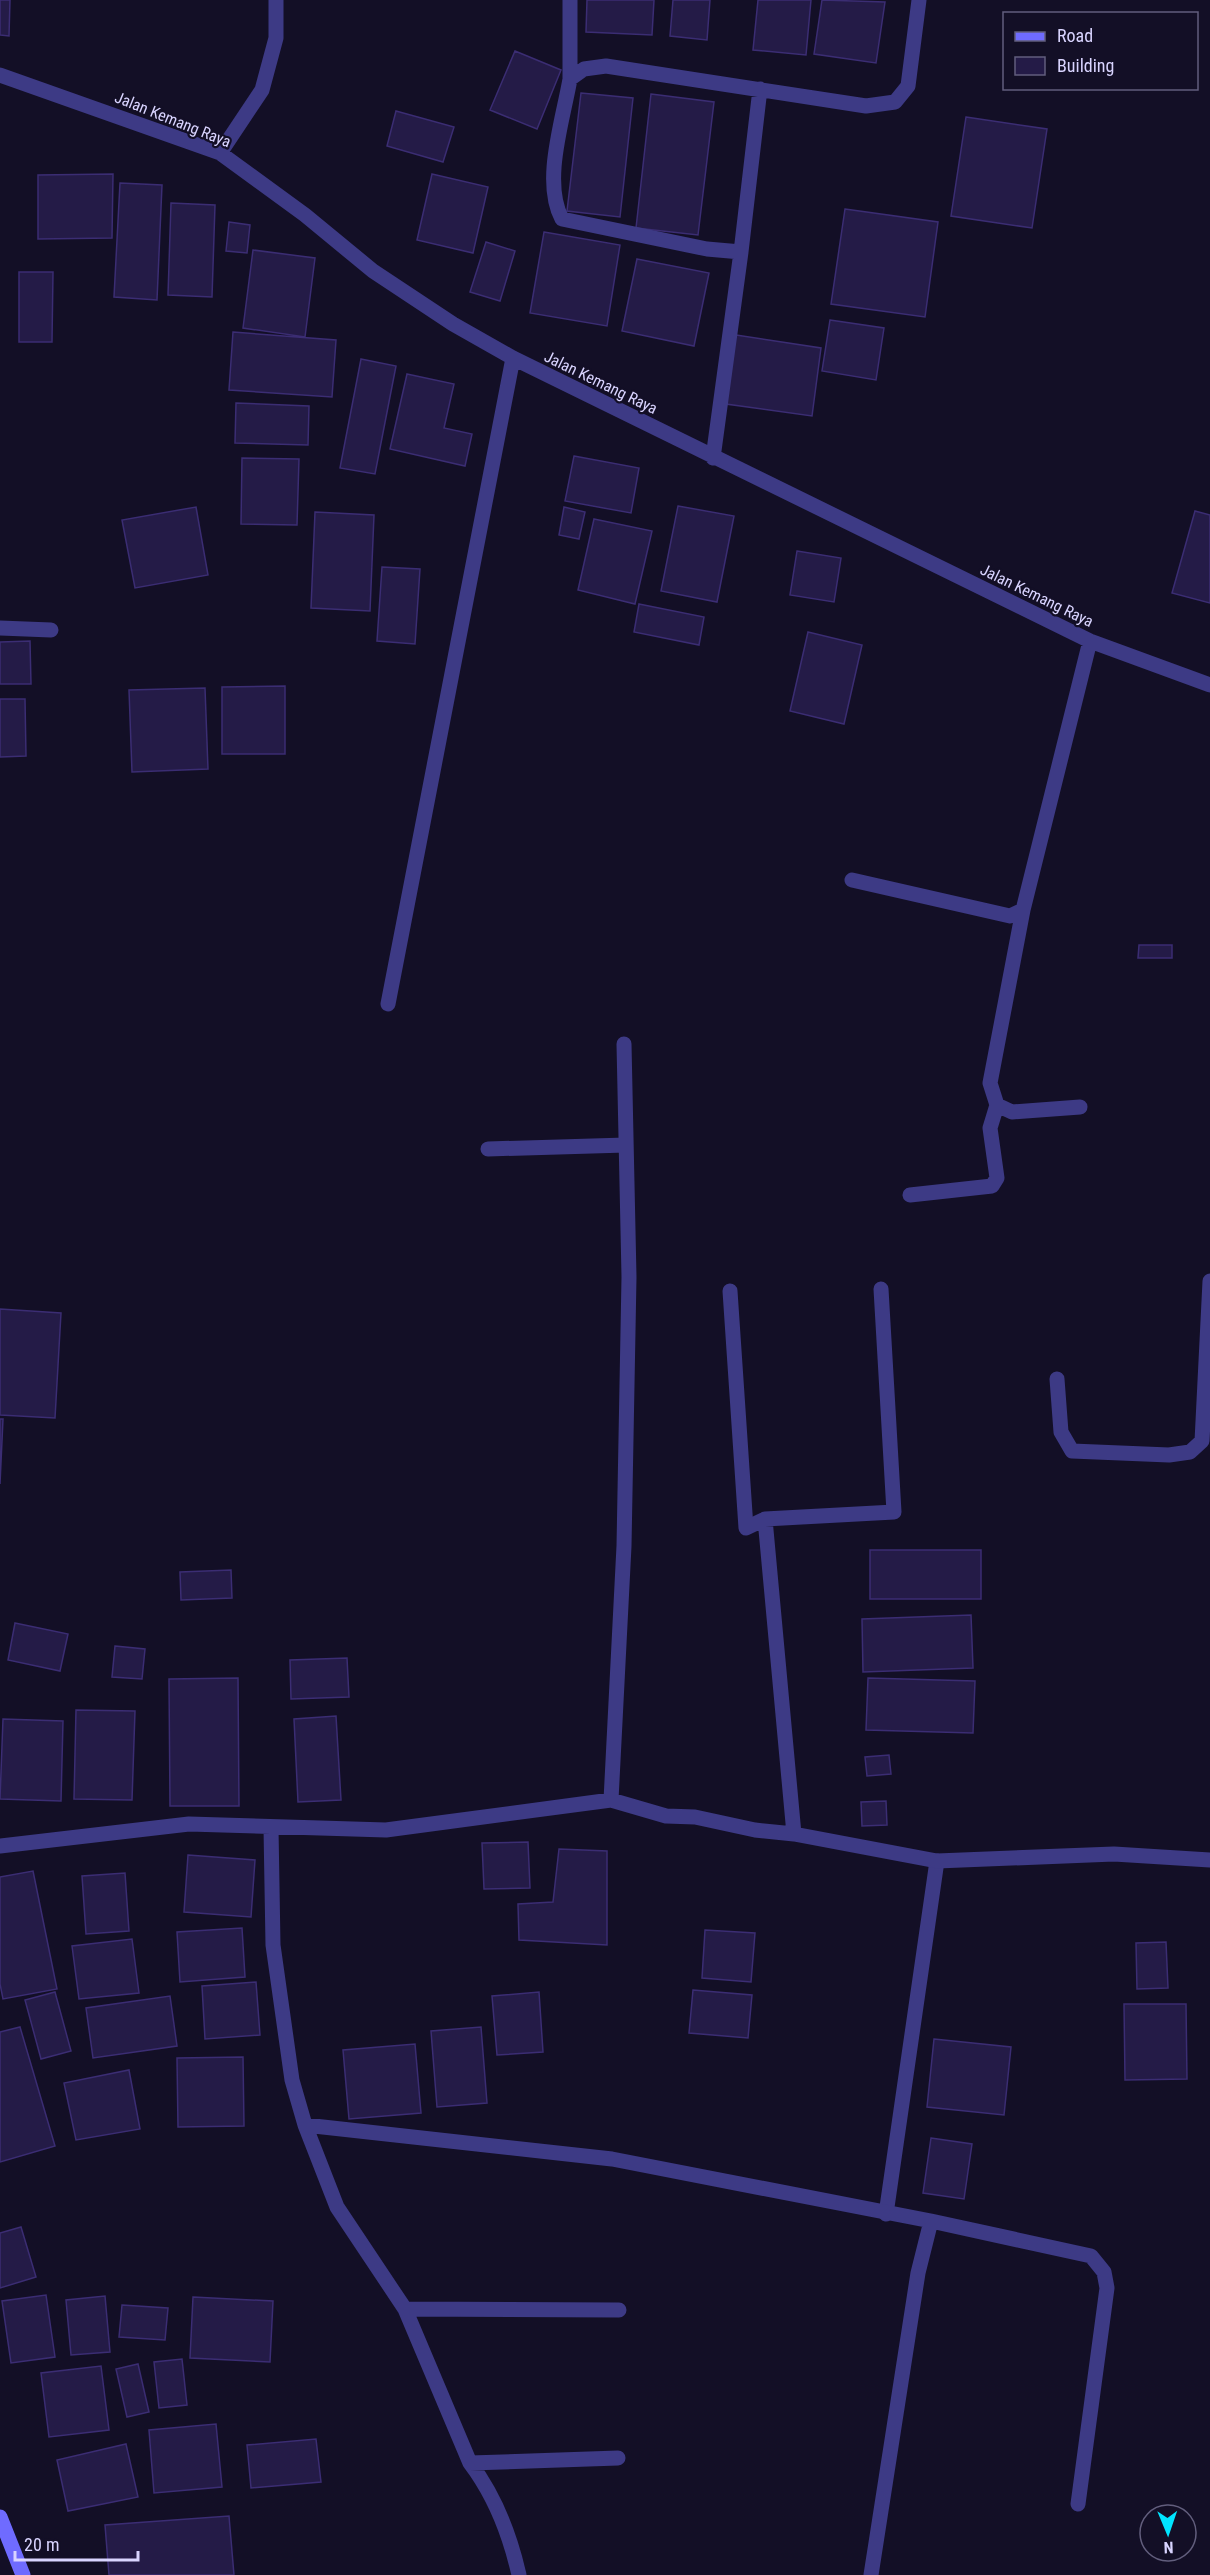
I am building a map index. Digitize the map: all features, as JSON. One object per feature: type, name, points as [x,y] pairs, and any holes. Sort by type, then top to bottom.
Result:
[{"type":"street","points":[[220,153],[262,90],[276,38],[276,0]]},
{"type":"street","points":[[570,0],[570,79],[552,184],[554,204],[562,219],[707,249],[741,252]]},
{"type":"street","points":[[570,79],[584,69],[606,66],[866,106],[895,102],[908,86],[919,0]]},
{"type":"street","name":"Jalan Kemang Raya","points":[[0,75],[220,153],[305,215],[373,271],[453,324],[513,358],[1090,641],[1210,685]]},
{"type":"street","points":[[714,458],[741,252],[759,89]]},
{"type":"street","points":[[388,1004],[513,358]]},
{"type":"street","points":[[0,628],[51,630]]},
{"type":"street","points":[[910,1195],[992,1186],[996,1178],[990,1128],[997,1105],[990,1083],[1023,910],[1090,641]]},
{"type":"street","points":[[852,880],[1010,916],[1023,910]]},
{"type":"street","points":[[611,1800],[624,1534],[629,1277],[624,1044]]},
{"type":"street","points":[[997,1105],[1012,1112],[1080,1107]]},
{"type":"street","points":[[488,1149],[626,1145]]},
{"type":"street","points":[[1057,1379],[1061,1432],[1072,1451],[1169,1455],[1190,1452],[1202,1441],[1210,1281]]},
{"type":"street","points":[[730,1291],[746,1528],[765,1519],[894,1512],[881,1289]]},
{"type":"street","points":[[765,1519],[794,1834]]},
{"type":"street","points":[[0,1846],[189,1824],[386,1830],[611,1800],[666,1816],[695,1817],[755,1830],[794,1834],[937,1861],[1113,1854],[1210,1860]]},
{"type":"street","points":[[271,1828],[273,1945],[292,2080],[305,2125],[337,2207],[405,2309],[470,2463],[484,2481],[511,2539],[519,2575]]},
{"type":"street","points":[[886,2214],[937,1861]]},
{"type":"street","points":[[305,2125],[612,2160],[932,2221],[1091,2256],[1104,2272],[1107,2288],[1078,2504]]},
{"type":"street","points":[[871,2575],[918,2273],[932,2221]]},
{"type":"street","points":[[405,2309],[619,2310]]},
{"type":"street","points":[[470,2463],[618,2458]]},
{"type":"street","points":[[0,2517],[6,2546],[23,2575]]},
{"type":"building","points":[[0,0],[10,0],[9,36],[0,35]]},
{"type":"building","points":[[587,0],[654,0],[652,35],[586,32]]},
{"type":"building","points":[[673,0],[710,0],[707,40],[670,36]]},
{"type":"building","points":[[758,0],[811,0],[806,55],[753,50]]},
{"type":"building","points":[[822,0],[885,2],[876,63],[814,54]]},
{"type":"building","points":[[515,51],[561,70],[537,129],[490,110]]},
{"type":"building","points":[[581,93],[633,98],[620,217],[567,211]]},
{"type":"building","points":[[651,94],[714,102],[698,235],[636,228]]},
{"type":"building","points":[[396,111],[454,127],[443,162],[387,146]]},
{"type":"building","points":[[966,117],[1047,129],[1032,228],[951,216]]},
{"type":"building","points":[[113,174],[112,238],[38,239],[38,175]]},
{"type":"building","points":[[432,174],[488,187],[473,253],[417,240]]},
{"type":"building","points":[[120,183],[162,185],[157,300],[114,297]]},
{"type":"building","points":[[171,203],[215,205],[212,297],[168,295]]},
{"type":"building","points":[[845,209],[938,222],[925,317],[831,304]]},
{"type":"building","points":[[229,222],[250,225],[247,253],[226,251]]},
{"type":"building","points":[[544,232],[620,245],[607,326],[530,313]]},
{"type":"building","points":[[486,242],[515,251],[500,301],[470,292]]},
{"type":"building","points":[[253,250],[315,258],[305,337],[243,328]]},
{"type":"building","points":[[637,259],[709,273],[694,346],[622,331]]},
{"type":"building","points":[[19,272],[53,272],[52,342],[19,342]]},
{"type":"building","points":[[830,320],[884,328],[876,380],[822,371]]},
{"type":"building","points":[[233,332],[336,340],[332,397],[229,390]]},
{"type":"building","points":[[736,335],[821,348],[812,416],[726,404]]},
{"type":"building","points":[[361,359],[396,366],[375,474],[340,468]]},
{"type":"building","points":[[407,374],[454,384],[444,428],[472,434],[465,466],[390,449]]},
{"type":"building","points":[[236,403],[309,406],[308,445],[235,443]]},
{"type":"building","points":[[574,456],[639,468],[631,513],[565,501]]},
{"type":"building","points":[[242,458],[299,459],[297,525],[241,524]]},
{"type":"building","points":[[678,506],[734,516],[717,602],[661,591]]},
{"type":"building","points":[[196,507],[208,575],[135,588],[122,520]]},
{"type":"building","points":[[564,507],[585,512],[579,539],[559,535]]},
{"type":"building","points":[[1195,511],[1210,515],[1210,603],[1172,593]]},
{"type":"building","points":[[315,512],[374,515],[370,611],[311,608]]},
{"type":"building","points":[[594,519],[652,531],[635,604],[578,590]]},
{"type":"building","points":[[797,551],[841,558],[834,602],[790,595]]},
{"type":"building","points":[[382,567],[420,569],[415,644],[377,641]]},
{"type":"building","points":[[639,604],[704,617],[699,645],[634,632]]},
{"type":"building","points":[[808,632],[862,645],[844,724],[790,711]]},
{"type":"building","points":[[30,641],[31,684],[0,684],[0,642]]},
{"type":"building","points":[[285,686],[285,754],[222,754],[222,687]]},
{"type":"building","points":[[205,688],[208,769],[132,772],[129,690]]},
{"type":"building","points":[[0,699],[25,699],[26,756],[0,757]]},
{"type":"building","points":[[1139,945],[1172,945],[1172,958],[1138,958]]},
{"type":"building","points":[[0,1309],[61,1313],[55,1418],[0,1415]]},
{"type":"building","points":[[0,1419],[3,1419],[0,1484]]},
{"type":"building","points":[[870,1550],[981,1550],[981,1599],[870,1599]]},
{"type":"building","points":[[231,1570],[232,1598],[181,1600],[180,1572]]},
{"type":"building","points":[[971,1615],[973,1668],[863,1672],[862,1619]]},
{"type":"building","points":[[15,1623],[68,1634],[60,1671],[8,1660]]},
{"type":"building","points":[[115,1646],[145,1649],[142,1679],[112,1677]]},
{"type":"building","points":[[347,1658],[349,1697],[291,1699],[290,1660]]},
{"type":"building","points":[[238,1678],[239,1806],[170,1806],[169,1679]]},
{"type":"building","points":[[868,1678],[975,1681],[973,1733],[866,1730]]},
{"type":"building","points":[[76,1710],[135,1711],[132,1800],[74,1799]]},
{"type":"building","points":[[336,1716],[341,1800],[298,1802],[294,1719]]},
{"type":"building","points":[[3,1719],[63,1721],[61,1801],[0,1799]]},
{"type":"building","points":[[889,1755],[891,1774],[867,1776],[865,1757]]},
{"type":"building","points":[[886,1801],[887,1825],[862,1826],[861,1802]]},
{"type":"building","points":[[528,1842],[530,1888],[484,1889],[482,1843]]},
{"type":"building","points":[[559,1849],[607,1851],[607,1945],[519,1940],[518,1904],[553,1902]]},
{"type":"building","points":[[188,1855],[255,1860],[251,1917],[184,1912]]},
{"type":"building","points":[[33,1871],[57,1989],[3,1999],[0,1984],[0,1877]]},
{"type":"building","points":[[125,1873],[129,1931],[86,1934],[82,1876]]},
{"type":"building","points":[[242,1928],[245,1977],[180,1982],[177,1932]]},
{"type":"building","points":[[705,1930],[755,1933],[751,1982],[702,1978]]},
{"type":"building","points":[[132,1939],[139,1993],[79,1999],[72,1946]]},
{"type":"building","points":[[1166,1942],[1168,1988],[1137,1989],[1136,1943]]},
{"type":"building","points":[[256,1982],[260,2035],[205,2039],[202,1986]]},
{"type":"building","points":[[693,1990],[752,1995],[748,2038],[689,2033]]},
{"type":"building","points":[[55,1992],[71,2051],[41,2059],[25,2000]]},
{"type":"building","points":[[539,1992],[543,2052],[497,2055],[492,1996]]},
{"type":"building","points":[[170,1996],[177,2046],[93,2058],[86,2008]]},
{"type":"building","points":[[1124,2004],[1186,2004],[1187,2079],[1125,2080]]},
{"type":"building","points":[[20,2027],[55,2146],[0,2162],[0,2032]]},
{"type":"building","points":[[481,2027],[487,2103],[437,2107],[431,2031]]},
{"type":"building","points":[[934,2039],[1011,2047],[1004,2115],[927,2107]]},
{"type":"building","points":[[415,2044],[421,2113],[349,2119],[343,2050]]},
{"type":"building","points":[[243,2057],[244,2126],[178,2127],[177,2058]]},
{"type":"building","points":[[129,2070],[140,2129],[76,2140],[64,2083]]},
{"type":"building","points":[[931,2138],[972,2144],[964,2199],[923,2193]]},
{"type":"building","points":[[21,2227],[36,2277],[0,2288],[0,2233]]},
{"type":"building","points":[[46,2295],[55,2357],[11,2363],[2,2301]]},
{"type":"building","points":[[105,2296],[110,2352],[71,2355],[66,2300]]},
{"type":"building","points":[[193,2297],[273,2301],[270,2362],[190,2358]]},
{"type":"building","points":[[122,2305],[168,2308],[165,2340],[119,2337]]},
{"type":"building","points":[[182,2359],[187,2405],[159,2408],[154,2362]]},
{"type":"building","points":[[138,2364],[149,2412],[127,2417],[116,2369]]},
{"type":"building","points":[[101,2366],[109,2430],[49,2437],[41,2373]]},
{"type":"building","points":[[216,2424],[222,2487],[154,2493],[149,2430]]},
{"type":"building","points":[[316,2439],[321,2482],[251,2488],[247,2445]]},
{"type":"building","points":[[126,2444],[138,2497],[68,2511],[57,2460]]},
{"type":"building","points":[[229,2516],[234,2575],[109,2575],[105,2525]]}]
